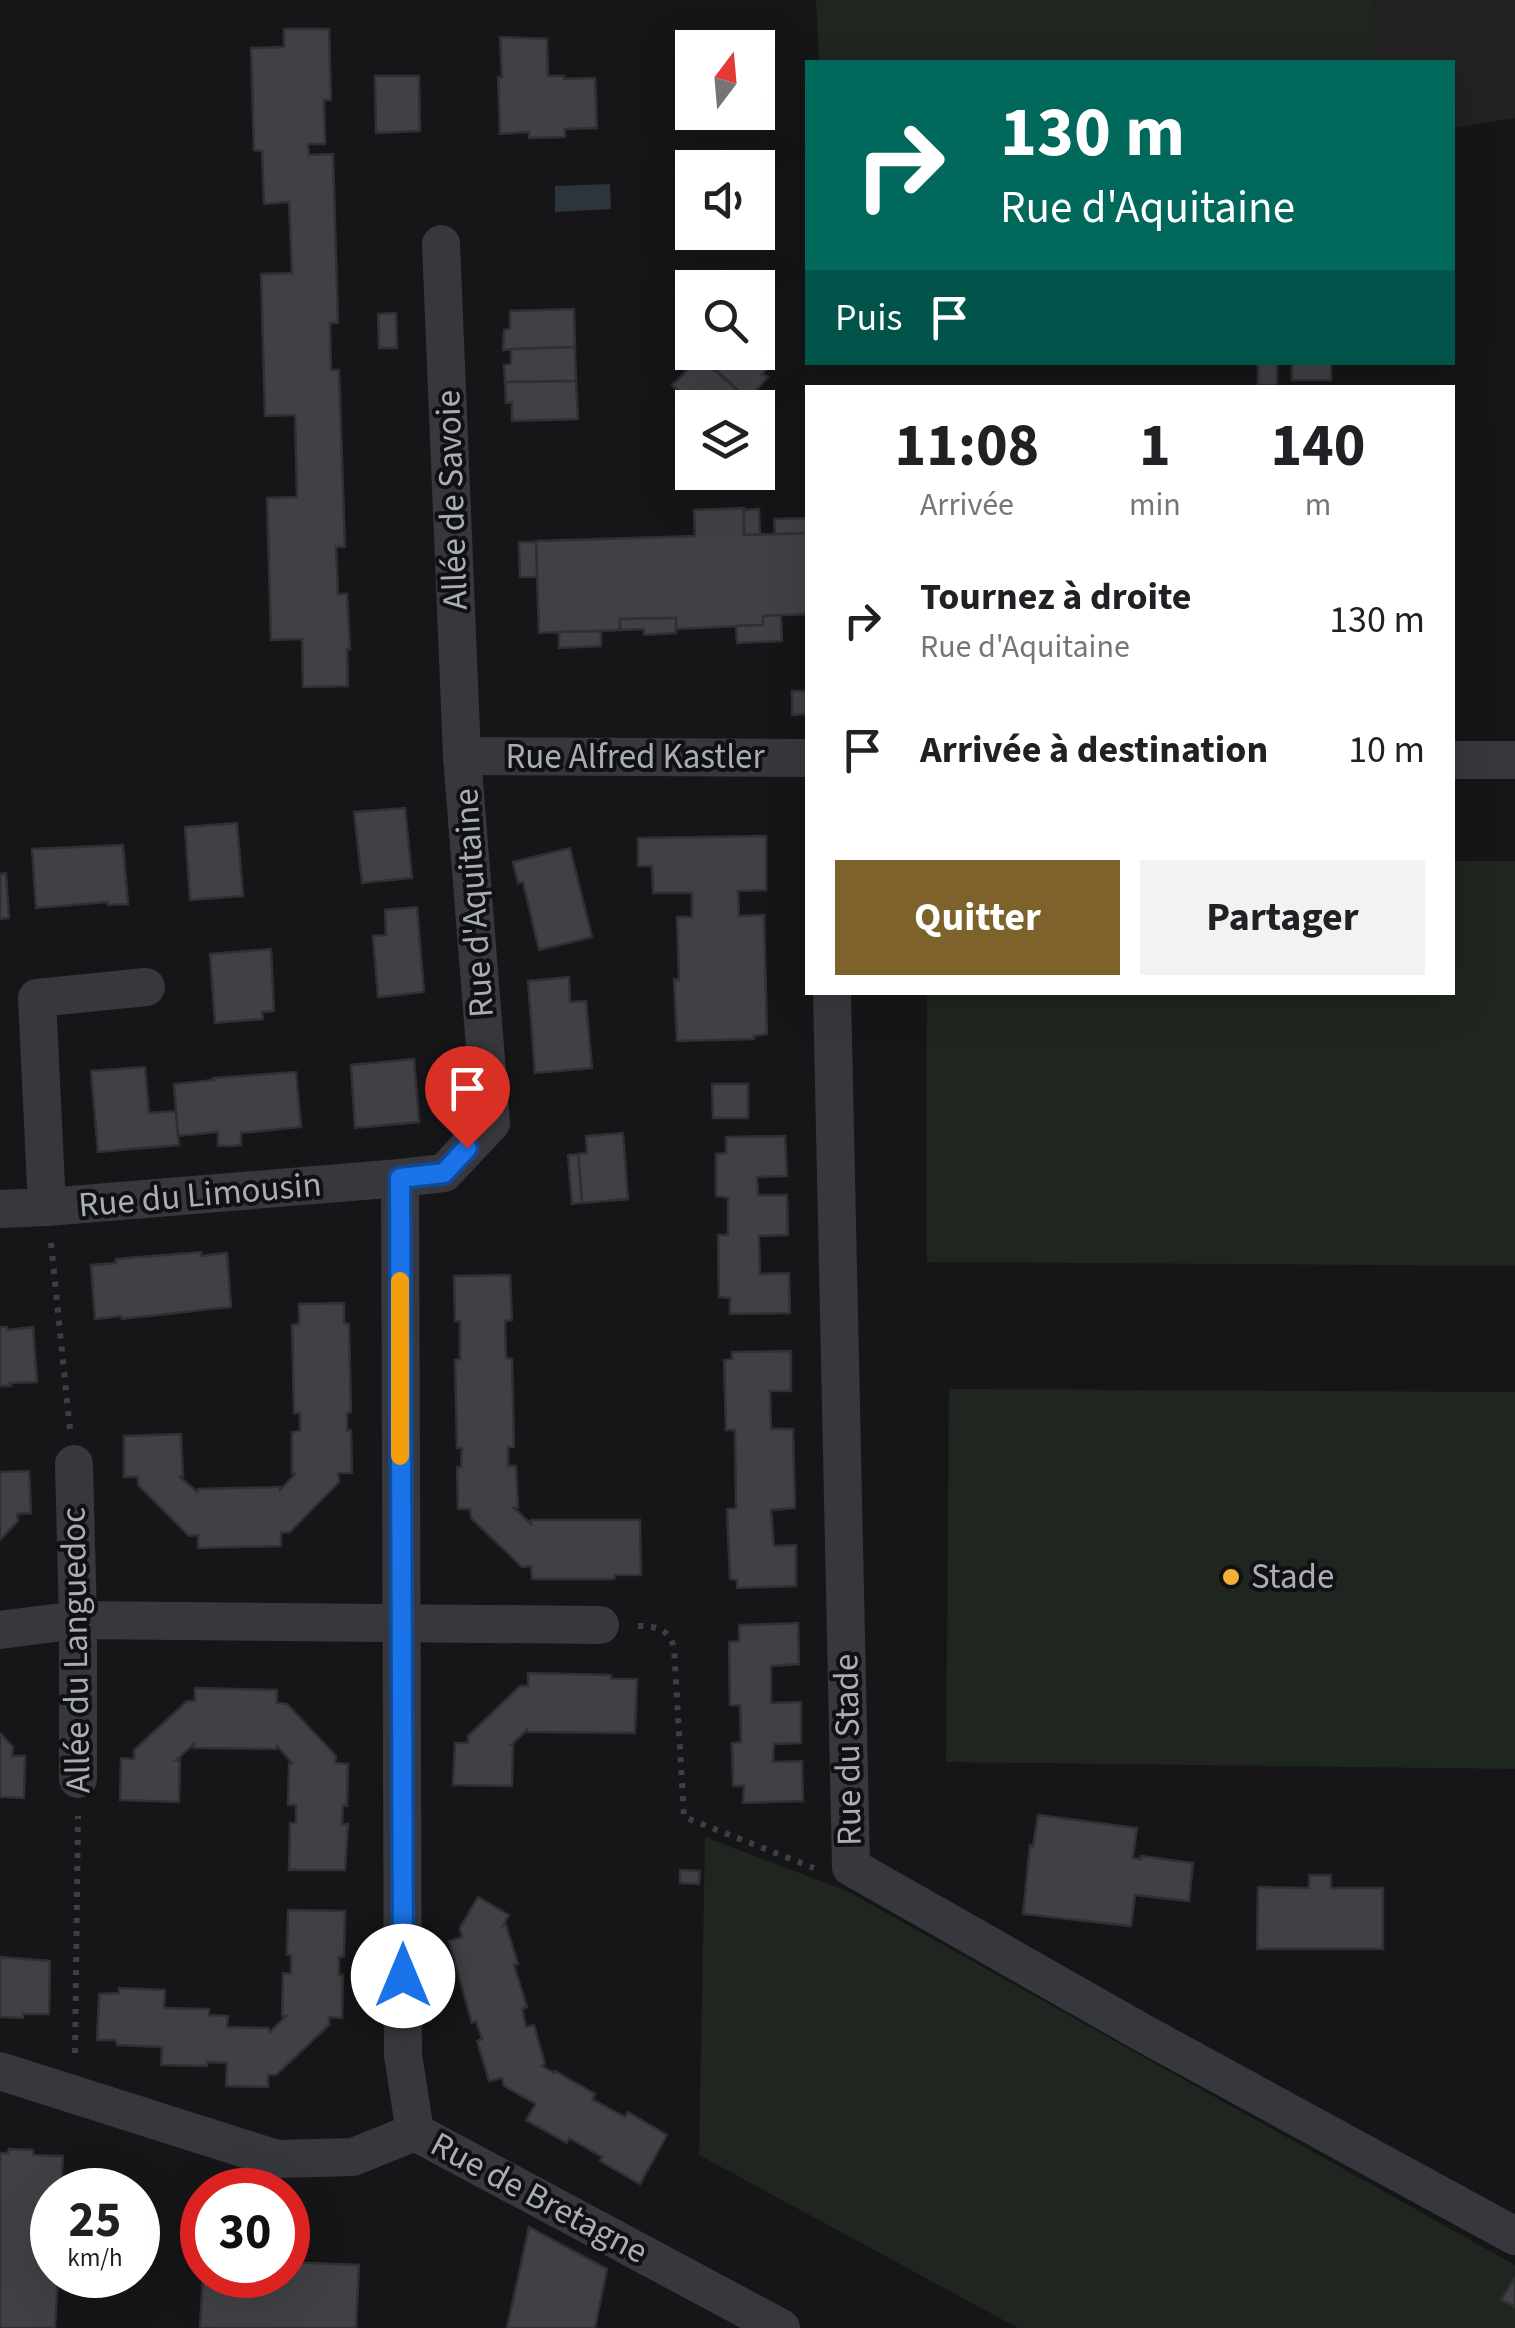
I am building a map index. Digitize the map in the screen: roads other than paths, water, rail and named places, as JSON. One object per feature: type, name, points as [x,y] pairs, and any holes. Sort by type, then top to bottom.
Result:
[{"type":"street","name":"Allée de Savoie","points":[[441,244],[462,756]]},
{"type":"street","name":"Rue Alfred Kastler","points":[[462,756],[805,758]]},
{"type":"street","name":"Rue d'Aquitaine","points":[[400,1178],[444,1173],[490,1122],[462,756]]},
{"type":"street","points":[[1455,760],[1515,760]]},
{"type":"street","points":[[47,1207],[38,998],[146,987]]},
{"type":"street","name":"Rue du Stade","points":[[832,995],[850,1867],[1143,2034],[1515,2236]]},
{"type":"street","name":"Rue du Limousin","points":[[0,1209],[400,1178]]},
{"type":"street","points":[[400,1178],[404,2055],[415,2132]]},
{"type":"street","name":"Allée du Languedoc","points":[[74,1464],[78,1780]]},
{"type":"street","points":[[0,1630],[78,1620],[600,1626]]},
{"type":"street","name":"Rue de Bretagne","points":[[0,2072],[277,2160],[353,2157],[415,2132],[781,2328]]},
{"type":"place","name":"Stade","points":[[1231,1577]]}]
